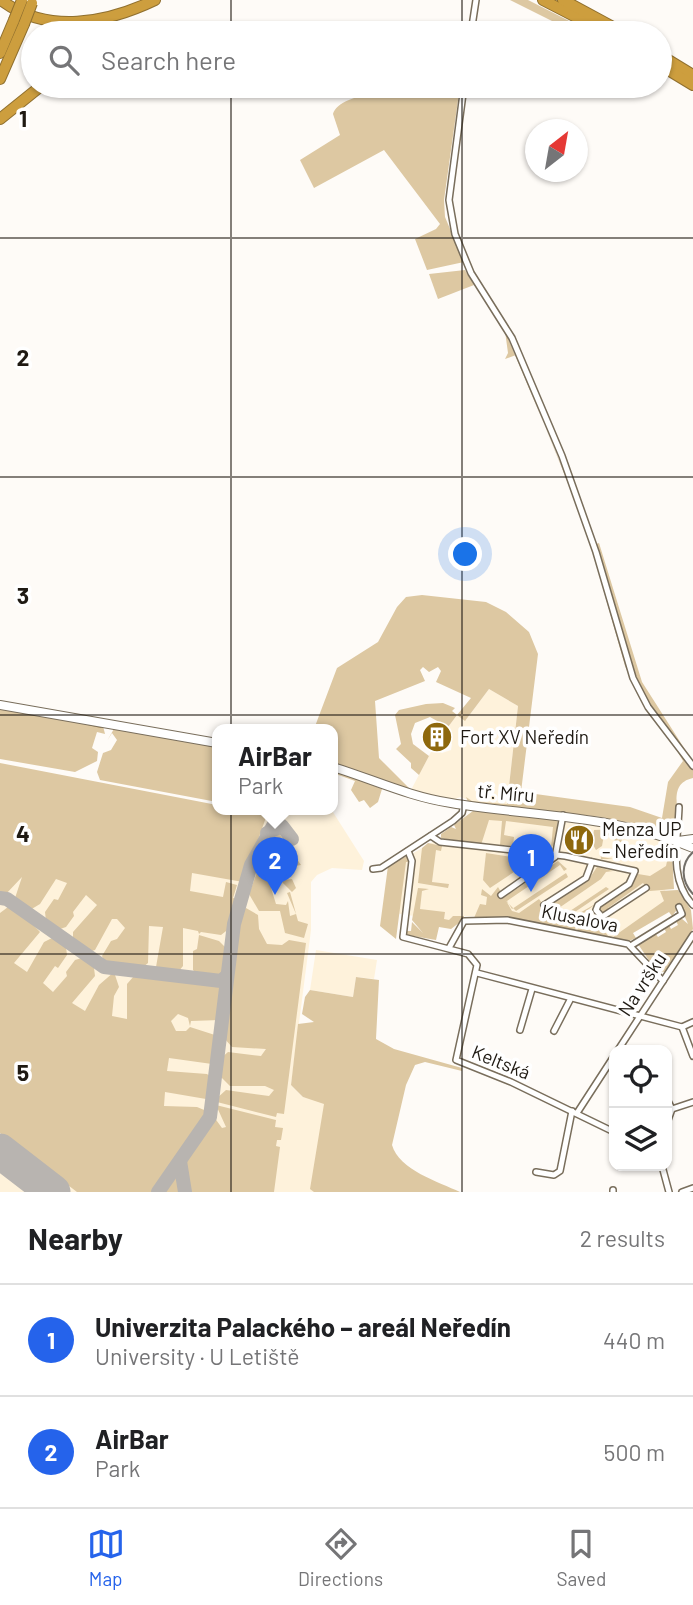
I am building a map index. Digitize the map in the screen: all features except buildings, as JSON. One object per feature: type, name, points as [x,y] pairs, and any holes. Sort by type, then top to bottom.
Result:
[{"type":"highway","points":[[1,0],[32,17],[68,21]]},
{"type":"highway","points":[[83,21],[114,16],[155,0]]},
{"type":"highway","points":[[543,0],[584,21]]},
{"type":"highway","points":[[563,0],[602,21]]},
{"type":"highway","points":[[0,53],[29,1]]},
{"type":"highway","points":[[0,79],[19,22]]},
{"type":"highway","points":[[672,62],[693,75]]},
{"type":"highway","points":[[672,72],[693,85]]},
{"type":"highway","points":[[0,119],[26,98]]},
{"type":"main road","points":[[0,705],[212,742]]},
{"type":"main road","name":"tř. Míru","points":[[338,769],[427,798],[464,805],[563,814],[630,826],[693,848]]},
{"type":"main road","name":"tř. Míru","points":[[678,841],[693,839]]},
{"type":"street","points":[[473,21],[476,0]]},
{"type":"street","points":[[462,98],[449,200],[455,234],[471,273],[512,338],[562,456],[596,552],[633,678],[649,707],[693,766]]},
{"type":"street","points":[[373,869],[382,868],[431,836],[458,817],[464,805]]},
{"type":"street","points":[[679,807],[677,878],[693,905]]},
{"type":"street","points":[[501,895],[556,855],[563,814]]},
{"type":"street","points":[[431,836],[440,842],[556,855],[635,871],[629,884],[598,905],[596,910],[602,917],[646,888]]},
{"type":"street","points":[[408,851],[412,861],[403,937],[473,957],[477,973],[570,1000],[642,1014],[682,1027],[693,1022]]},
{"type":"street","points":[[544,905],[586,877],[592,862]]},
{"type":"street","points":[[632,945],[682,914],[679,907]]},
{"type":"street","name":"Klusalova","points":[[449,948],[465,920],[507,920],[632,945],[663,981]]},
{"type":"street","name":"Na vršku","points":[[621,1045],[693,935]]},
{"type":"street","name":"Keltská","points":[[477,973],[456,1049],[456,1060],[511,1082],[609,1129]]},
{"type":"street","points":[[520,1030],[532,989]]},
{"type":"street","points":[[554,1031],[570,1000]]},
{"type":"street","points":[[682,1027],[693,1056]]},
{"type":"street","points":[[536,1172],[554,1175],[559,1172],[575,1112],[609,1063]]},
{"type":"street","points":[[672,1109],[693,1102]]},
{"type":"street","points":[[663,1171],[669,1192]]},
{"type":"street","points":[[682,1192],[693,1188]]},
{"type":"shaded area","points":[[510,0],[528,0],[569,21],[552,21]]},
{"type":"shaded area","points":[[458,98],[444,200],[445,217],[464,262],[427,270],[415,239],[436,229],[440,224],[384,150],[314,188],[300,160],[340,135],[333,114],[338,106],[348,100]]},
{"type":"shaded area","points":[[465,270],[474,285],[438,299],[429,274]]},
{"type":"shaded area","points":[[505,331],[515,355],[505,359],[508,353]]},
{"type":"shaded area","points":[[515,355],[516,355],[544,423]]},
{"type":"shaded area","points":[[544,423],[578,505],[581,516]]},
{"type":"shaded area","points":[[581,516],[585,525],[597,568]]},
{"type":"shaded area","points":[[599,543],[642,682],[693,762],[635,680],[596,544]]},
{"type":"shaded area","points":[[597,568],[631,678],[625,666]]},
{"type":"shaded area","points":[[422,595],[486,602],[506,612],[529,632],[538,654],[521,792],[630,807],[662,818],[668,782],[683,761],[666,734],[693,769],[693,778],[679,788],[675,827],[670,833],[601,817],[468,802],[466,797],[472,801],[507,804],[518,706],[489,689],[465,721],[457,715],[471,698],[436,682],[441,671],[438,667],[429,672],[423,667],[420,670],[425,681],[375,701],[379,758],[411,790],[338,765],[338,724],[316,724],[337,668],[378,642],[397,607],[406,597]]},
{"type":"shaded area","points":[[631,678],[645,703],[666,734],[648,710]]},
{"type":"shaded area","points":[[489,689],[518,706],[507,804],[472,801],[460,797],[453,800],[411,790],[433,748],[442,753],[451,750],[452,744],[442,734],[457,715],[466,720]]},
{"type":"shaded area","points":[[443,703],[455,708],[452,711],[457,715],[448,727],[430,717],[415,723],[411,734],[413,744],[429,756],[419,775],[396,749],[401,744],[395,715],[399,710]]},
{"type":"shaded area","points":[[0,707],[103,726],[105,734],[97,732],[92,748],[98,752],[97,761],[75,772],[0,759]]},
{"type":"shaded area","points":[[115,727],[212,744],[212,801],[100,780],[97,772],[103,753],[111,750],[117,740],[112,733],[107,741]]},
{"type":"shaded area","points":[[0,763],[212,804],[212,815],[267,815],[243,882],[192,873],[190,891],[223,897],[226,882],[237,885],[233,898],[236,899],[240,889],[230,928],[221,935],[199,934],[198,931],[183,928],[183,966],[178,972],[156,967],[163,927],[149,926],[148,963],[142,968],[115,967],[105,963],[102,956],[111,941],[117,939],[125,928],[117,919],[112,919],[95,950],[88,952],[73,941],[73,932],[97,905],[86,895],[66,927],[57,930],[46,921],[45,912],[54,899],[58,900],[67,883],[56,879],[40,904],[30,910],[15,898],[22,877],[5,895],[0,895]]},
{"type":"shaded area","points":[[338,771],[382,789],[378,802],[370,808],[364,800],[359,802],[351,790],[355,781],[338,775]]},
{"type":"shaded area","points":[[473,811],[558,818],[556,841],[551,848],[553,827],[506,821],[504,835],[514,837],[513,846],[500,845],[502,821],[489,820],[481,845],[441,838],[441,834],[451,827],[456,829],[454,825]]},
{"type":"shaded area","points":[[484,813],[599,826],[670,843],[663,913],[620,939],[506,918],[463,916],[452,917],[449,921],[394,913],[401,860]]},
{"type":"shaded area","points":[[267,815],[335,815],[364,861],[362,870],[332,868],[317,875],[311,882],[311,930],[291,1085],[303,1097],[338,1106],[377,1192],[0,1192],[0,821],[243,863]]},
{"type":"shaded area","points":[[618,829],[667,840],[672,851],[668,850],[662,840],[633,834],[622,838],[620,850],[618,837],[613,859],[615,836],[604,835],[602,846],[596,850],[592,843],[594,830]]},
{"type":"shaded area","points":[[278,832],[301,865],[282,868],[290,868],[290,871],[283,873],[284,880],[292,879],[296,888],[292,892],[282,882],[271,888],[276,904],[286,905],[288,901],[290,916],[296,914],[287,893],[290,892],[298,921],[308,924],[304,938],[285,933],[280,911],[259,911],[249,894],[261,861]]},
{"type":"shaded area","points":[[428,843],[442,846],[441,851],[436,850],[432,882],[449,884],[448,888],[418,883],[422,848]]},
{"type":"shaded area","points":[[669,852],[672,853],[674,889],[650,891],[643,883],[608,908],[609,911],[602,913],[600,906],[631,884],[638,874],[650,876],[666,866]]},
{"type":"shaded area","points":[[486,853],[532,860],[490,888],[483,880]]},
{"type":"shaded area","points":[[407,856],[409,862],[406,862],[396,939],[380,926],[388,866]]},
{"type":"shaded area","points":[[558,861],[567,869],[564,871],[560,865],[507,901],[509,904],[503,898]]},
{"type":"shaded area","points":[[597,867],[613,871],[606,872],[601,879],[556,910],[561,917],[606,887],[609,889],[563,920],[555,918],[547,907],[589,879]]},
{"type":"shaded area","points":[[566,873],[568,877],[516,911],[513,908]]},
{"type":"shaded area","points":[[498,887],[512,911],[519,913],[539,899],[553,918],[564,922],[597,903],[577,918],[575,930],[506,918],[474,918],[480,904],[486,905],[487,897],[481,895],[482,889],[491,896]]},
{"type":"shaded area","points":[[418,888],[429,889],[422,891],[420,909],[445,912],[444,919],[464,916],[464,919],[451,929],[439,927],[436,940],[407,935],[406,931],[411,931],[412,922],[423,933],[412,920]]},
{"type":"shaded area","points":[[678,890],[691,910],[693,929],[665,972],[656,971],[638,944],[655,933],[658,937],[666,932],[664,928],[669,925],[671,929],[678,925],[676,921],[681,918],[688,924],[680,906],[672,916],[669,912],[633,933],[636,938],[629,941],[577,931],[579,925],[597,930],[599,923],[608,936],[613,937],[664,901],[660,891]]},
{"type":"shaded area","points":[[8,907],[21,912],[40,932],[14,963],[27,972],[44,942],[54,937],[66,947],[67,955],[43,983],[53,992],[67,976],[66,972],[75,960],[82,958],[94,968],[95,976],[72,1003],[85,1011],[99,985],[114,972],[119,987],[114,996],[112,1016],[127,1019],[127,984],[134,976],[223,987],[220,1020],[191,1021],[190,1026],[188,1018],[178,1014],[171,1021],[176,1031],[186,1031],[190,1027],[218,1036],[215,1063],[169,1058],[167,1071],[207,1074],[213,1079],[211,1096],[206,1099],[165,1092],[164,1106],[197,1107],[209,1112],[155,1192],[77,1192],[0,1133],[0,913]]},
{"type":"shaded area","points":[[246,908],[258,915],[259,929],[267,944],[282,945],[289,940],[306,943],[284,1114],[277,1113],[276,1117],[217,1102],[216,1099],[226,1090],[269,1096],[274,1090],[265,1086],[230,1086],[219,1075],[220,1059],[228,1052],[261,1056],[266,1049],[232,1047],[224,1038],[233,947],[241,915]]},
{"type":"shaded area","points":[[199,935],[219,941],[227,949],[225,972],[217,975],[196,973],[193,970],[193,951],[197,949]]},
{"type":"shaded area","points":[[316,950],[377,960],[374,979],[356,977],[353,997],[310,990]]},
{"type":"shaded area","points":[[356,977],[379,980],[376,1039],[394,1049],[462,1068],[462,1071],[425,1062],[415,1065],[406,1085],[392,1145],[396,1154],[411,1168],[460,1192],[314,1192],[310,1189],[324,1104],[303,1097],[291,1085],[298,1024],[314,1022],[302,1014],[305,997],[310,990],[353,997]]},
{"type":"shaded area","points":[[216,1105],[276,1120],[275,1127],[283,1128],[281,1140],[277,1140],[276,1146],[280,1147],[274,1192],[162,1192],[214,1117],[222,1128],[226,1127]]},
{"type":"waterway","points":[[88,724],[101,727]]},
{"type":"waterway","points":[[208,745],[212,746]]},
{"type":"taxiway","points":[[158,1192],[210,1117],[234,924],[251,865],[277,819]]},
{"type":"taxiway","points":[[267,833],[282,826],[292,839]]},
{"type":"taxiway","points":[[0,898],[7,899],[104,967],[221,981],[227,976]]},
{"type":"taxiway","points":[[180,1161],[185,1192]]},
{"type":"runway","points":[[0,1151],[53,1192]]},
{"type":"tram line","points":[[693,852],[684,867],[684,878],[693,894]]},
{"type":"place","name":"Fort XV Neředín","points":[[437,737]]},
{"type":"place","name":"Menza UP – Neředín","points":[[579,840]]},
{"type":"place","name":"Univerzita Palackého – areál Neředín","points":[[531,892]]},
{"type":"place","name":"AirBar","points":[[275,895]]}]
